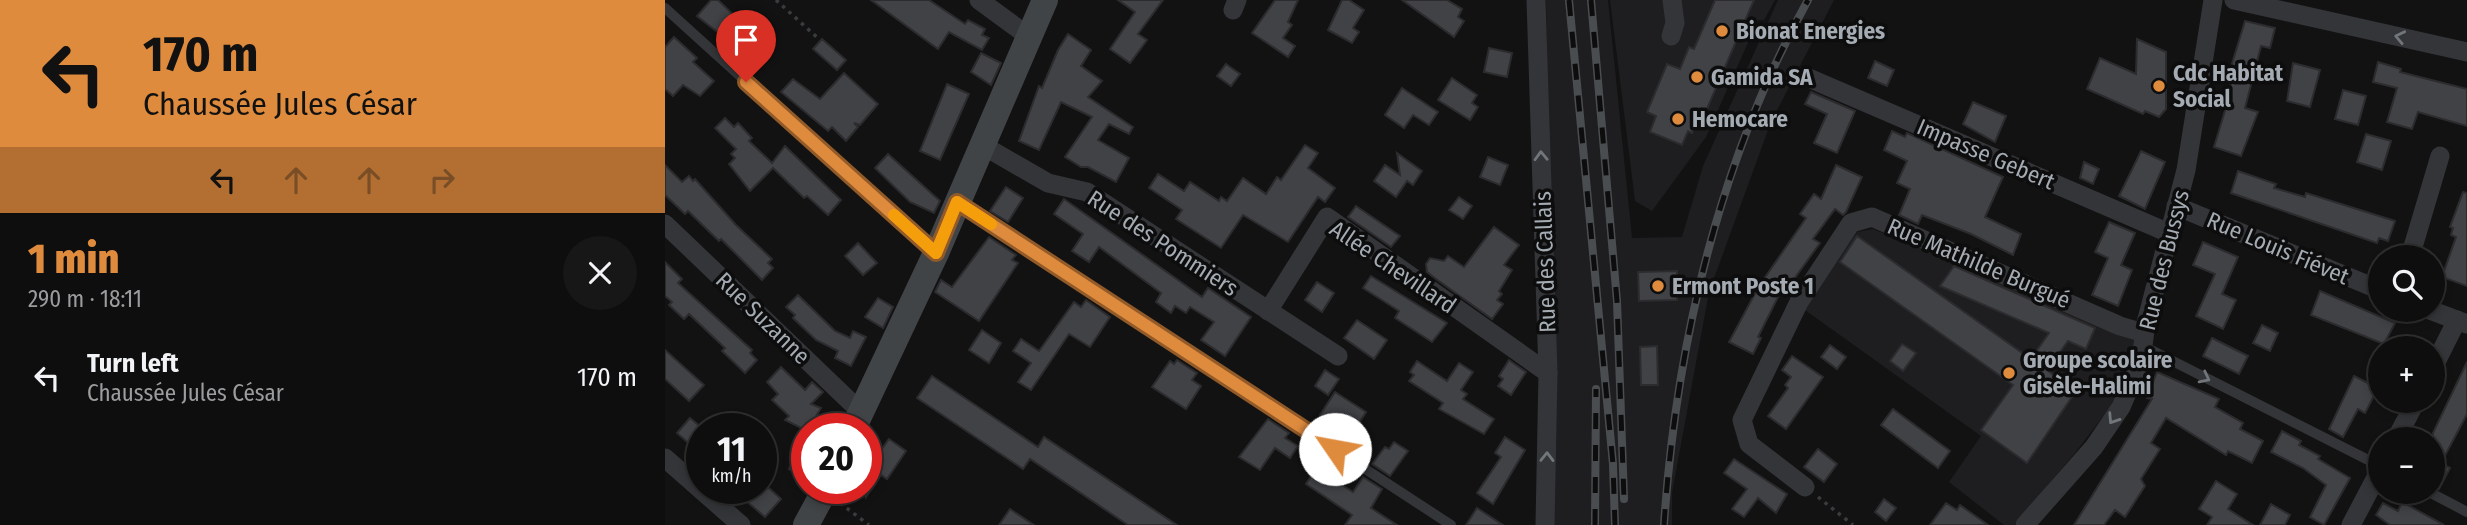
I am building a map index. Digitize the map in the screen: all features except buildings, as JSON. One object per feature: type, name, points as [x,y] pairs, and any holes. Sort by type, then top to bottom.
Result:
[{"type":"street","points":[[979,0],[1028,36]]},
{"type":"street","points":[[860,413],[936,253],[1045,0]]},
{"type":"street","name":"Rue des Callais","points":[[1536,0],[1548,373],[1545,525]]},
{"type":"street","points":[[1671,36],[1675,23],[1672,0]]},
{"type":"street","name":"Rue des Bussys","points":[[2025,525],[2063,485],[2107,428],[2131,387],[2193,129],[2213,0]]},
{"type":"street","points":[[2234,0],[2467,52]]},
{"type":"street","name":"Impasse Gebert","points":[[1804,76],[2169,233]]},
{"type":"street","name":"Rue des Pommiers","points":[[982,145],[1048,183],[1087,192],[1338,356]]},
{"type":"street","points":[[2414,245],[2440,156]]},
{"type":"street","name":"Rue Louis Fiévet","points":[[2176,206],[2368,285]]},
{"type":"street","name":"Allée Chevillard","points":[[1268,310],[1327,217],[1548,373]]},
{"type":"street","name":"Rue Mathilde Burgué","points":[[1805,487],[1749,444],[1742,420],[1799,302],[1851,223],[1872,217],[2120,326],[2144,340]]},
{"type":"street","name":"Rue Suzanne","points":[[665,224],[850,413]]},
{"type":"street","points":[[2445,316],[2462,322],[2445,349]]},
{"type":"street","points":[[665,458],[741,525]]},
{"type":"street","points":[[2351,525],[2368,492]]},
{"type":"street","points":[[806,525],[817,504]]},
{"type":"lane","points":[[665,8],[936,253]]},
{"type":"lane","points":[[957,202],[1451,525]]},
{"type":"lane","points":[[2144,340],[2368,461]]},
{"type":"lane","points":[[2445,500],[2467,512]]},
{"type":"path","points":[[776,0],[820,40]]},
{"type":"path","points":[[1805,487],[1853,525]]},
{"type":"path","points":[[843,504],[869,525]]},
{"type":"shaded area","points":[[1546,0],[1608,0],[1632,238],[1682,237],[1703,166],[1778,0],[1834,0],[1771,122],[1709,292],[1672,493],[1672,525],[1554,525]]},
{"type":"shaded area","points":[[1610,0],[1775,0],[1764,20],[1758,20],[1706,137],[1652,211],[1635,201]]},
{"type":"shaded area","name":"Groupe scolaire Gisèle-Halimi","points":[[1873,229],[2138,341],[2111,406],[2014,525],[2004,525],[1949,482],[1981,436],[1802,308],[1857,232]]},
{"type":"railway","points":[[1569,0],[1613,464],[1615,525]]},
{"type":"railway","points":[[1591,0],[1617,301],[1624,499]]},
{"type":"railway","points":[[1664,525],[1679,389],[1707,255],[1726,189],[1750,124],[1777,61],[1808,0]]},
{"type":"railway","points":[[1595,525],[1596,389]]},
{"type":"slow traffic","points":[[894,215],[936,253],[957,202],[991,224]]},
{"type":"place","name":"Bionat Energies","points":[[1722,31]]},
{"type":"place","name":"Gamida SA","points":[[1697,77]]},
{"type":"place","name":"Cdc Habitat Social","points":[[2159,86]]},
{"type":"place","name":"Hemocare","points":[[1678,119]]},
{"type":"place","name":"Ermont Poste 1","points":[[1658,286]]},
{"type":"place","name":"Groupe scolaire Gisèle-Halimi","points":[[2009,373]]},
{"type":"route","points":[[746,82],[936,253],[957,202],[1335,449]]}]
